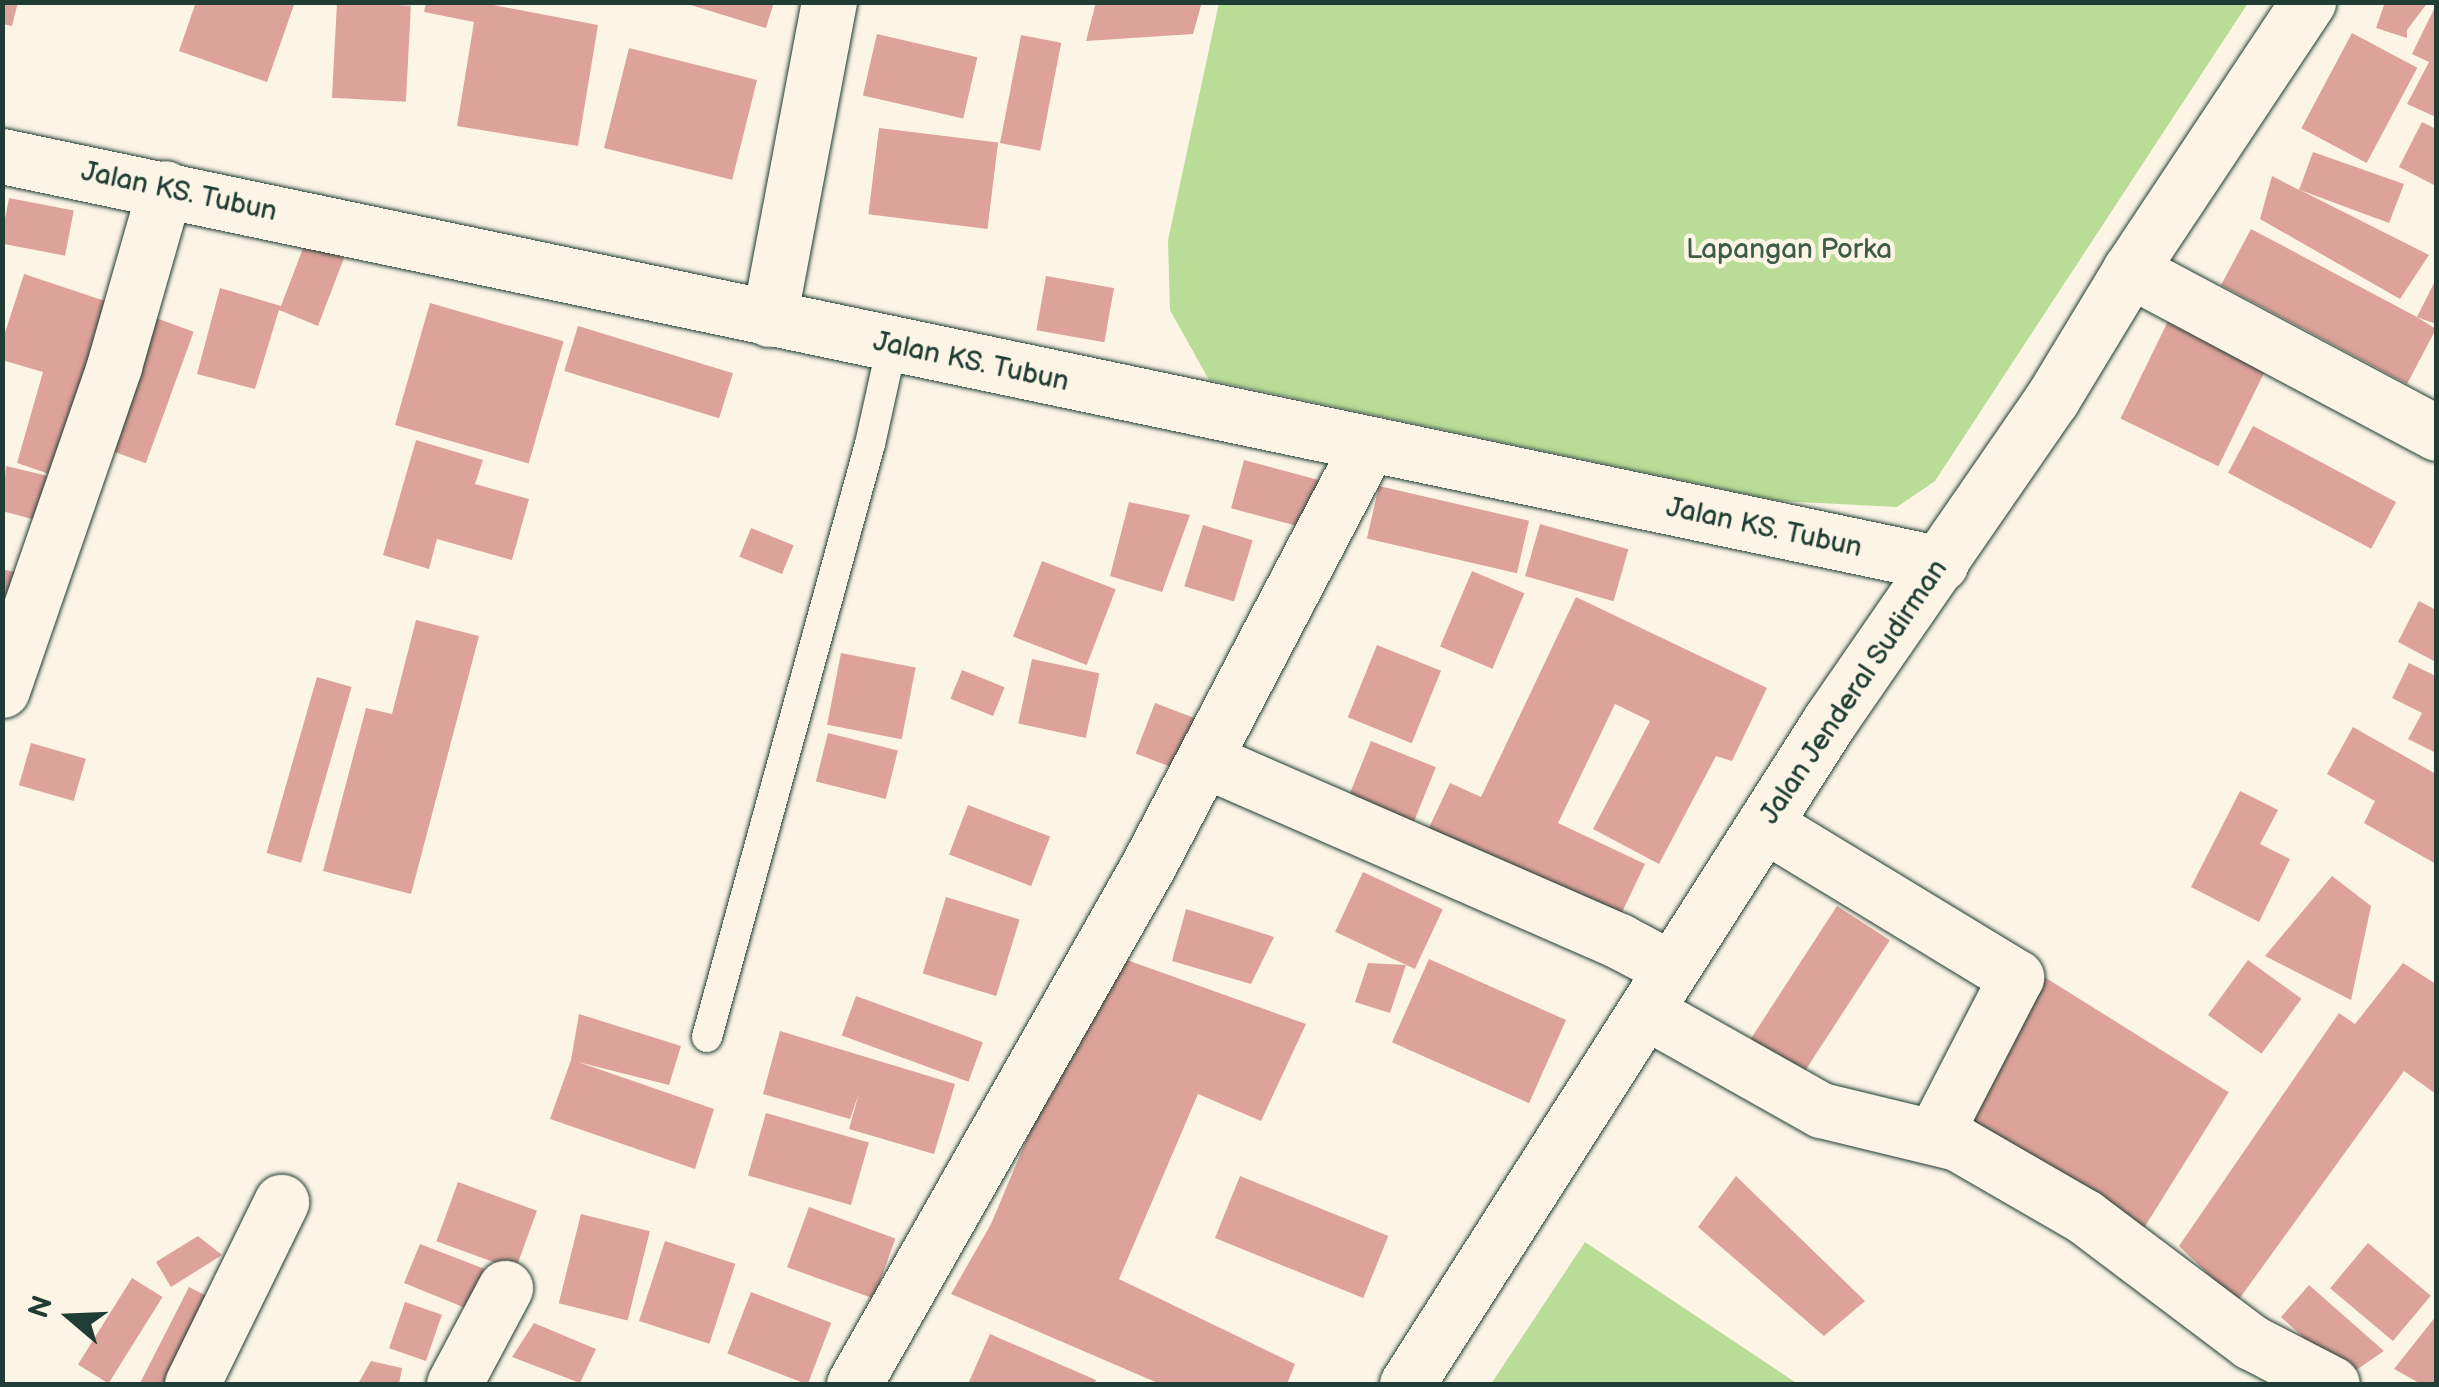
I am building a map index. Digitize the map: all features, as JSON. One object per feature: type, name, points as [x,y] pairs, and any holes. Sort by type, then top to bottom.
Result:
[{"type":"street","points":[[769,319],[829,2]]},
{"type":"street","name":"Jalan Jenderal Sudirman","points":[[1407,1384],[1830,722],[2052,400],[2130,270],[2308,2]]},
{"type":"street","name":"Jalan KS. Tubun","points":[[2,156],[1941,564]]},
{"type":"street","points":[[2,690],[114,366],[164,188]]},
{"type":"street","points":[[2130,270],[2436,432]]},
{"type":"street","points":[[854,1384],[1205,760],[1368,446]]},
{"type":"street","points":[[1205,760],[1619,941],[1658,989],[1821,1110],[1957,1142],[2085,1217],[2251,1342],[2332,1384]]},
{"type":"street","points":[[1764,824],[2016,977],[1934,1136]]},
{"type":"street","points":[[192,1384],[281,1202]]},
{"type":"street","points":[[454,1384],[505,1288]]},
{"type":"lane","points":[[708,1037],[870,444],[892,345]]},
{"type":"green space","name":"Lapangan Porka","points":[[1219,2],[2248,3],[1935,481],[1897,507],[1780,501],[1209,380],[1170,310],[1168,240]]},
{"type":"green space","points":[[1585,1242],[1798,1384],[1491,1384]]},
{"type":"building","points":[[2,2],[18,2],[12,26],[2,24]]},
{"type":"building","points":[[196,2],[295,2],[267,82],[179,51]]},
{"type":"building","points":[[337,2],[411,6],[406,102],[332,98]]},
{"type":"building","points":[[426,2],[478,2],[598,25],[578,146],[457,126],[474,22],[424,12]]},
{"type":"building","points":[[681,2],[774,2],[766,28]]},
{"type":"building","points":[[1096,2],[1202,2],[1193,34],[1086,41]]},
{"type":"building","points":[[2385,2],[2428,2],[2407,30],[2407,38],[2376,28]]},
{"type":"building","points":[[2436,5],[2436,117],[2407,104],[2429,62],[2412,54]]},
{"type":"building","points":[[2352,33],[2417,68],[2367,163],[2301,128]]},
{"type":"building","points":[[877,34],[977,57],[963,119],[863,95]]},
{"type":"building","points":[[1021,35],[1061,43],[1040,151],[1000,143]]},
{"type":"building","points":[[629,48],[757,80],[732,180],[604,148]]},
{"type":"building","points":[[2422,122],[2436,129],[2436,186],[2399,167]]},
{"type":"building","points":[[879,128],[998,143],[988,229],[868,214]]},
{"type":"building","points":[[2313,152],[2404,184],[2389,223],[2300,190],[2429,255],[2400,299],[2260,219],[2272,176],[2299,190]]},
{"type":"building","points":[[9,198],[74,211],[65,256],[2,244]]},
{"type":"building","points":[[2251,229],[2436,329],[2407,384],[2221,285]]},
{"type":"building","points":[[305,243],[344,258],[318,326],[279,310],[255,389],[197,374],[220,288],[281,306]]},
{"type":"building","points":[[24,274],[117,305],[64,479],[17,463],[43,372],[2,360],[2,342]]},
{"type":"building","points":[[1046,276],[1114,288],[1104,342],[1036,330]]},
{"type":"building","points":[[2436,279],[2436,324],[2417,317]]},
{"type":"building","points":[[430,303],[564,341],[529,463],[395,425]]},
{"type":"building","points":[[142,313],[194,332],[146,463],[94,445]]},
{"type":"building","points":[[2170,317],[2268,365],[2218,466],[2120,419]]},
{"type":"building","points":[[578,326],[733,373],[719,418],[564,371]]},
{"type":"building","points":[[2253,426],[2396,502],[2371,549],[2228,473]]},
{"type":"building","points":[[416,440],[483,460],[475,484],[529,499],[512,560],[437,539],[429,569],[383,555]]},
{"type":"building","points":[[1244,460],[1323,481],[1310,530],[1231,508]]},
{"type":"building","points":[[6,466],[48,476],[36,520],[2,511]]},
{"type":"building","points":[[1379,486],[1529,521],[1517,573],[1367,539]]},
{"type":"building","points":[[1129,502],[1190,515],[1162,592],[1110,576]]},
{"type":"building","points":[[1540,524],[1628,549],[1614,601],[1525,576]]},
{"type":"building","points":[[1203,525],[1253,540],[1234,601],[1184,586]]},
{"type":"building","points":[[751,528],[794,545],[782,574],[739,557]]},
{"type":"building","points":[[1042,561],[1116,589],[1087,665],[1013,637]]},
{"type":"building","points":[[2,569],[21,574],[2,634]]},
{"type":"building","points":[[1472,571],[1524,593],[1492,669],[1440,646]]},
{"type":"building","points":[[1576,597],[1767,688],[1732,761],[1716,756],[1659,864],[1593,829],[1650,721],[1615,704],[1558,823],[1645,864],[1615,927],[1425,836],[1450,783],[1481,797]]},
{"type":"building","points":[[2419,601],[2436,610],[2436,662],[2398,642]]},
{"type":"building","points":[[416,620],[479,636],[411,894],[323,871],[366,708],[392,714]]},
{"type":"building","points":[[1377,645],[1441,671],[1412,743],[1348,717]]},
{"type":"building","points":[[841,653],[916,668],[902,739],[827,725]]},
{"type":"building","points":[[1032,659],[1099,673],[1086,738],[1018,724]]},
{"type":"building","points":[[2409,663],[2436,676],[2436,753],[2408,739],[2422,713],[2392,698]]},
{"type":"building","points":[[962,670],[1005,687],[993,716],[950,699]]},
{"type":"building","points":[[317,677],[352,687],[301,863],[267,853]]},
{"type":"building","points":[[1155,703],[1199,720],[1180,770],[1136,753]]},
{"type":"building","points":[[2353,727],[2436,774],[2436,864],[2364,823],[2375,801],[2327,774]]},
{"type":"building","points":[[828,733],[898,750],[886,799],[816,782]]},
{"type":"building","points":[[1371,741],[1436,767],[1409,835],[1344,809]]},
{"type":"building","points":[[31,743],[86,759],[74,801],[19,785]]},
{"type":"building","points":[[2240,791],[2278,810],[2260,844],[2290,859],[2259,922],[2191,887]]},
{"type":"building","points":[[968,805],[1050,837],[1031,886],[949,854]]},
{"type":"building","points":[[1363,872],[1443,909],[1415,969],[1335,932]]},
{"type":"building","points":[[2332,876],[2371,906],[2351,1000],[2265,956]]},
{"type":"building","points":[[946,897],[1020,920],[996,996],[923,974]]},
{"type":"building","points":[[1837,906],[1890,940],[1797,1084],[1744,1049]]},
{"type":"building","points":[[1186,909],[1274,937],[1251,984],[1172,961]]},
{"type":"building","points":[[1124,959],[1306,1024],[1261,1121],[1198,1094],[1119,1279],[1295,1364],[1287,1384],[1160,1384],[951,1294],[991,1224],[1069,1039]]},
{"type":"building","points":[[1429,959],[1566,1020],[1529,1103],[1392,1042]]},
{"type":"building","points":[[2248,960],[2301,999],[2261,1054],[2208,1015]]},
{"type":"building","points":[[1368,963],[1406,965],[1390,1013],[1355,1002]]},
{"type":"building","points":[[2403,963],[2436,984],[2436,1094],[2404,1071],[2237,1302],[2179,1246],[2339,1013],[2355,1024]]},
{"type":"building","points":[[2038,973],[2229,1092],[2140,1234],[1950,1115]]},
{"type":"building","points":[[856,996],[983,1042],[968,1082],[842,1035]]},
{"type":"building","points":[[579,1014],[681,1046],[669,1085],[578,1062],[714,1109],[695,1169],[550,1119],[571,1060]]},
{"type":"building","points":[[780,1031],[955,1084],[934,1154],[849,1129],[859,1093],[850,1119],[763,1094]]},
{"type":"building","points":[[766,1113],[869,1142],[851,1205],[748,1175]]},
{"type":"building","points":[[1240,1176],[1388,1236],[1363,1298],[1215,1238]]},
{"type":"building","points":[[1736,1176],[1865,1301],[1824,1336],[1698,1227]]},
{"type":"building","points":[[458,1182],[537,1211],[515,1270],[436,1241]]},
{"type":"building","points":[[809,1207],[895,1238],[874,1299],[787,1267]]},
{"type":"building","points":[[581,1214],[650,1231],[628,1320],[559,1303]]},
{"type":"building","points":[[198,1236],[222,1255],[171,1287],[156,1262]]},
{"type":"building","points":[[665,1241],[735,1264],[709,1344],[639,1321]]},
{"type":"building","points":[[2368,1243],[2431,1296],[2393,1341],[2330,1288]]},
{"type":"building","points":[[420,1244],[495,1273],[468,1309],[404,1283]]},
{"type":"building","points":[[132,1278],[163,1297],[108,1384],[78,1365]]},
{"type":"building","points":[[2309,1285],[2384,1351],[2346,1377],[2281,1317]]},
{"type":"building","points":[[189,1287],[213,1299],[170,1384],[140,1382]]},
{"type":"building","points":[[751,1292],[831,1323],[808,1384],[727,1354]]},
{"type":"building","points":[[405,1302],[442,1315],[426,1361],[389,1348]]},
{"type":"building","points":[[2436,1316],[2436,1384],[2421,1384],[2394,1369]]},
{"type":"building","points":[[534,1323],[596,1349],[580,1383],[512,1357]]},
{"type":"building","points":[[990,1334],[1096,1380],[1094,1384],[968,1384]]},
{"type":"building","points":[[371,1361],[402,1368],[399,1384],[359,1382]]}]
